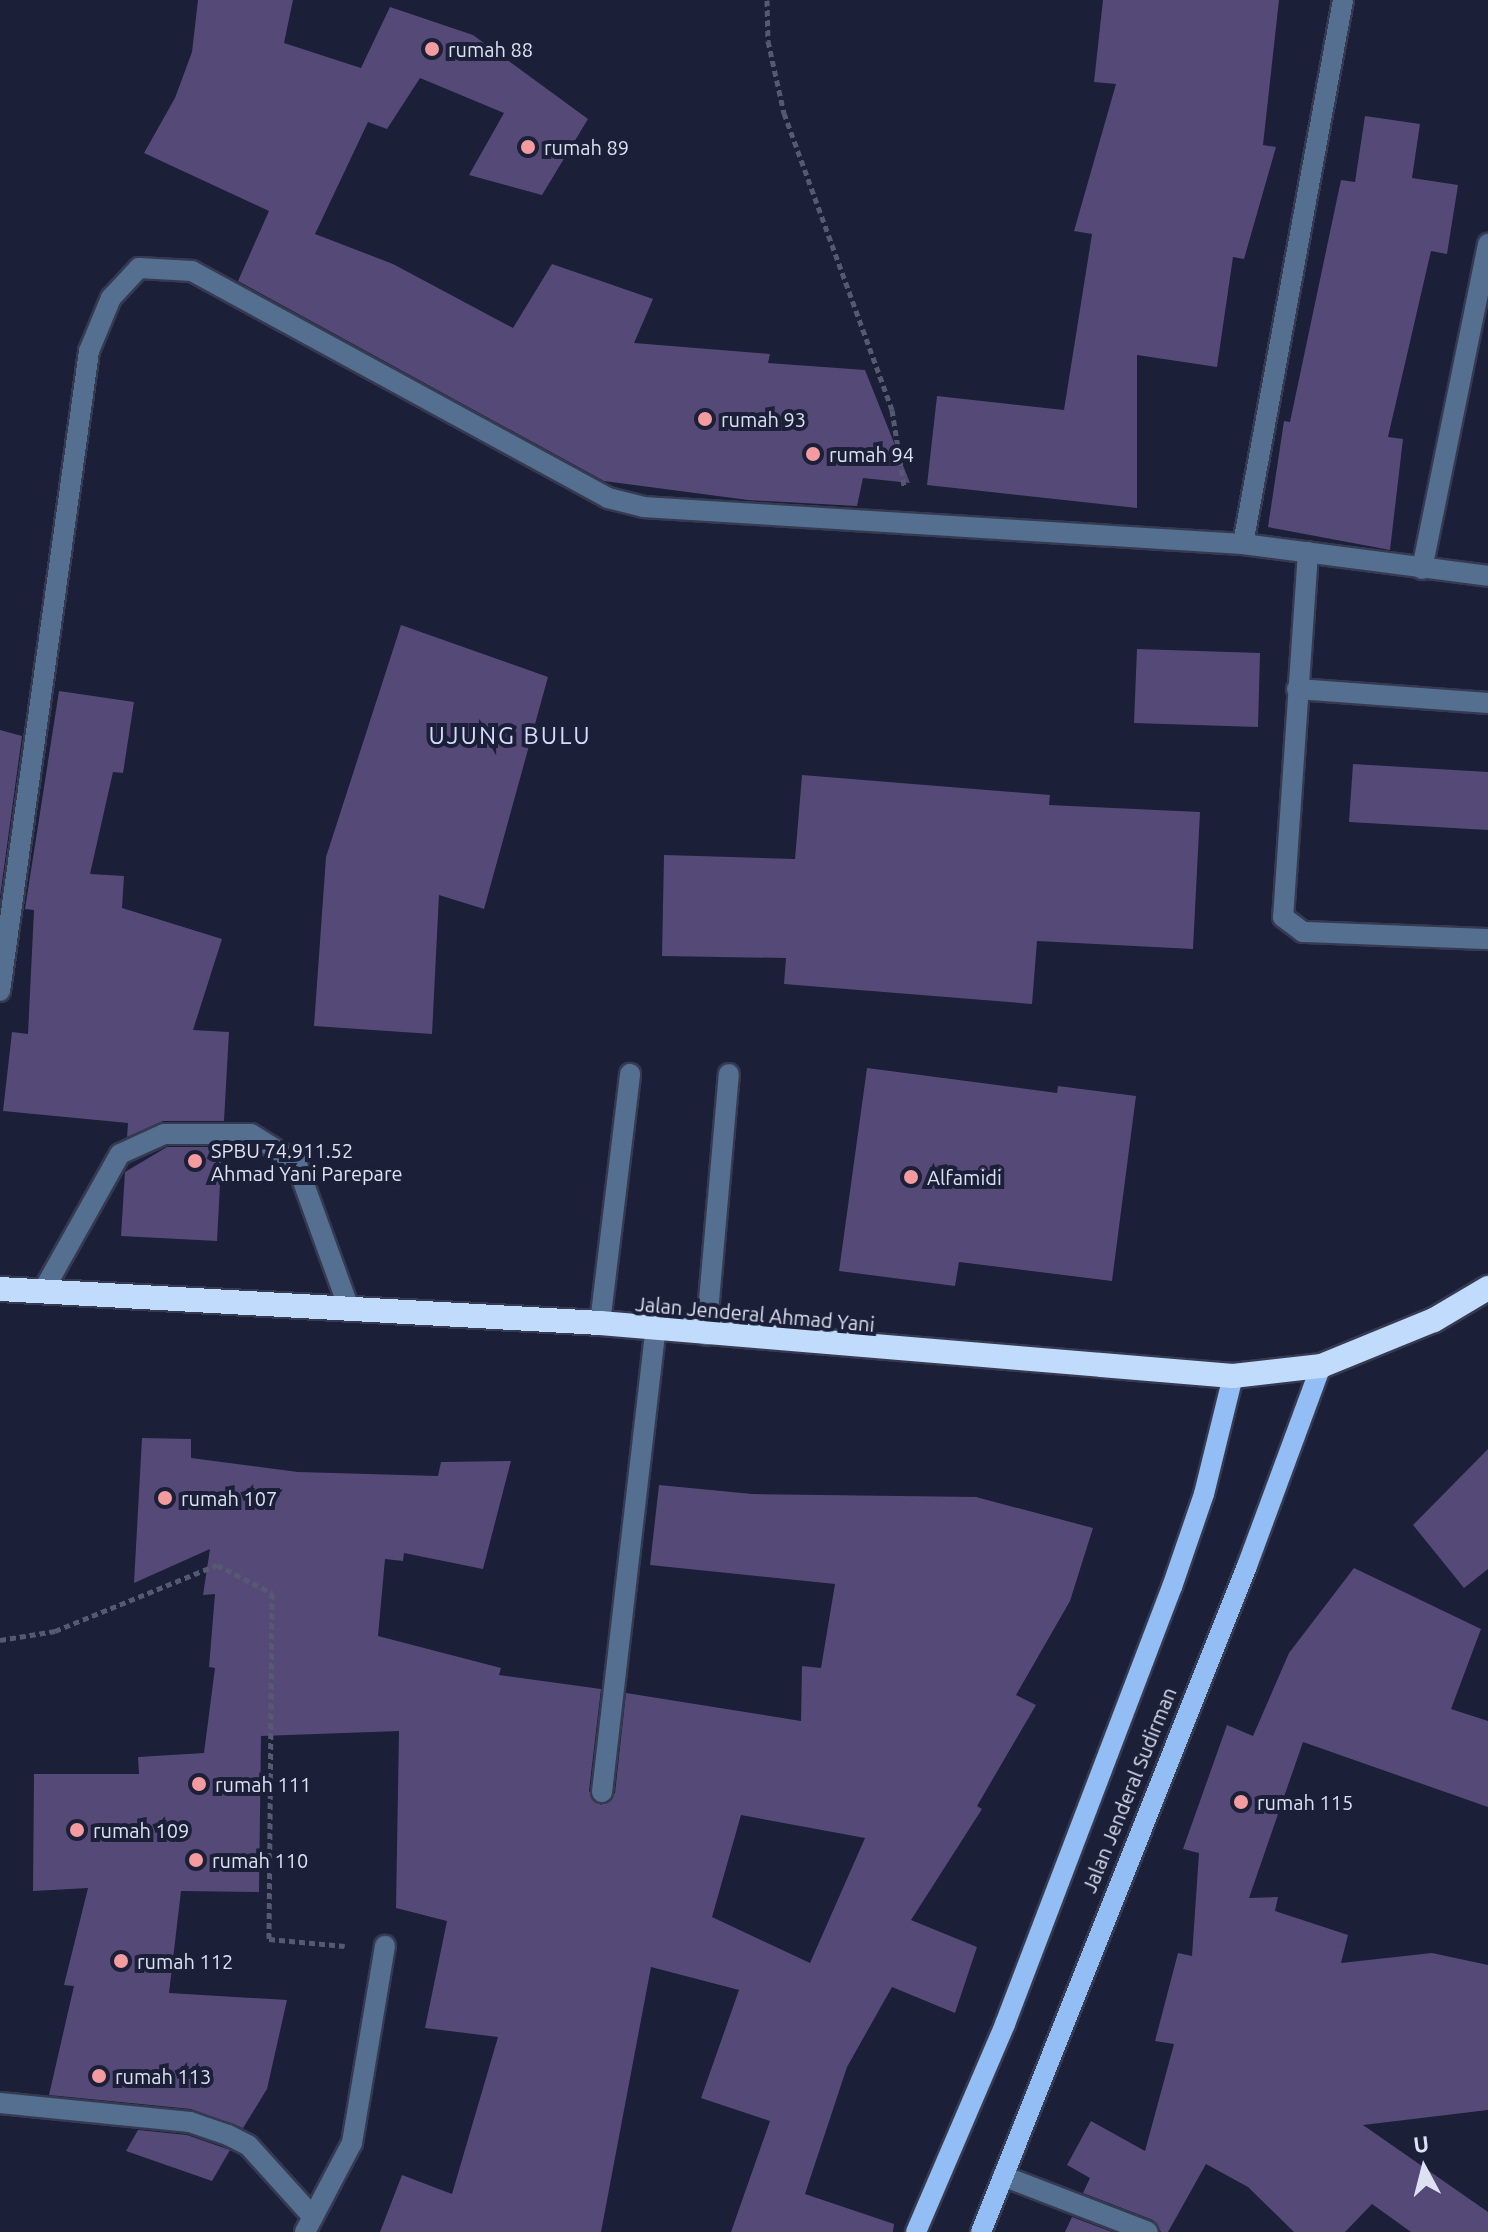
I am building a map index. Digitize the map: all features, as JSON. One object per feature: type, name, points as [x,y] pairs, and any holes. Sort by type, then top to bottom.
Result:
[{"type":"highway","name":"Jalan Jenderal Ahmad Yani","points":[[0,1289],[348,1306],[600,1323],[655,1331],[1233,1376],[1321,1366],[1434,1320],[1488,1288]]},
{"type":"main road","name":"Jalan Jenderal Sudirman","points":[[981,2232],[1247,1566],[1321,1366]]},
{"type":"main road","name":"Jalan Jenderal Sudirman","points":[[916,2232],[1005,2024],[1172,1587],[1204,1494],[1233,1376]]},
{"type":"street","points":[[1243,544],[1343,0]]},
{"type":"street","points":[[1422,569],[1488,244]]},
{"type":"street","points":[[0,982],[89,351],[111,298],[139,268],[192,271],[608,498],[643,507],[1243,544],[1488,576]]},
{"type":"street","points":[[1308,552],[1281,910],[1287,924],[1303,932],[1488,939]]},
{"type":"street","points":[[1297,689],[1488,703]]},
{"type":"street","points":[[600,1323],[630,1074]]},
{"type":"street","points":[[706,1335],[729,1074]]},
{"type":"street","points":[[43,1291],[120,1154],[164,1134],[251,1134],[296,1162],[348,1306]]},
{"type":"street","points":[[602,1792],[655,1331]]},
{"type":"street","points":[[0,2103],[190,2122],[228,2135],[248,2145],[309,2224],[352,2143],[385,1946]]},
{"type":"street","points":[[1003,2176],[1148,2232]]},
{"type":"path","points":[[767,0],[768,41],[784,113],[892,410],[909,522]]},
{"type":"path","points":[[0,1640],[55,1631],[217,1565],[272,1593],[269,1939],[385,1946]]},
{"type":"building","points":[[198,0],[293,0],[284,43],[361,68],[390,7],[473,35],[588,119],[542,195],[469,175],[504,113],[420,78],[387,129],[368,122],[315,234],[393,264],[513,328],[552,264],[653,299],[634,343],[770,354],[768,363],[865,370],[910,483],[863,478],[857,506],[748,500],[604,481],[238,281],[269,211],[144,153],[175,98],[192,52]]},
{"type":"building","points":[[1103,0],[1279,0],[1263,145],[1276,147],[1244,259],[1233,257],[1217,367],[1137,355],[1137,508],[927,485],[937,396],[1064,410],[1092,234],[1074,231],[1116,84],[1094,82]]},
{"type":"building","points":[[1365,116],[1420,124],[1412,178],[1458,185],[1447,254],[1431,251],[1388,437],[1403,439],[1390,550],[1268,527],[1284,421],[1290,422],[1341,180],[1355,182]]},
{"type":"building","points":[[401,625],[548,677],[484,909],[439,895],[432,1034],[314,1026],[326,857]]},
{"type":"building","points":[[1137,649],[1260,653],[1258,727],[1134,723]]},
{"type":"building","points":[[59,691],[134,702],[123,773],[113,772],[90,874],[124,876],[122,908],[222,939],[193,1030],[229,1032],[224,1121],[163,1121],[127,1137],[128,1123],[3,1111],[12,1032],[28,1034],[34,910],[25,909]]},
{"type":"building","points":[[0,730],[22,736],[0,897]]},
{"type":"building","points":[[1353,764],[1488,772],[1488,830],[1349,822]]},
{"type":"building","points":[[802,775],[1050,795],[1049,805],[1200,812],[1193,949],[1037,941],[1032,1004],[784,984],[786,958],[662,956],[664,855],[795,859]]},
{"type":"building","points":[[867,1068],[1057,1093],[1058,1086],[1136,1096],[1112,1281],[959,1262],[955,1286],[839,1271]]},
{"type":"building","points":[[167,1147],[222,1147],[217,1241],[121,1236],[125,1172]]},
{"type":"building","points":[[142,1438],[191,1439],[191,1458],[298,1472],[438,1476],[441,1462],[511,1461],[483,1569],[404,1553],[403,1561],[385,1559],[378,1636],[501,1668],[499,1675],[601,1689],[589,1791],[601,1805],[615,1793],[626,1693],[801,1721],[802,1666],[821,1668],[835,1584],[650,1565],[659,1485],[752,1494],[976,1497],[1093,1528],[1070,1601],[1016,1695],[1036,1705],[977,1806],[982,1809],[911,1920],[977,1947],[955,2013],[892,1987],[847,2067],[805,2194],[894,2224],[893,2232],[731,2232],[770,2121],[701,2098],[739,1990],[651,1967],[601,2232],[380,2232],[402,2175],[452,2194],[498,2037],[425,2028],[447,1921],[396,1908],[399,1731],[261,1736],[259,1892],[181,1891],[169,1993],[287,2000],[267,2089],[243,2128],[191,2109],[49,2095],[74,1986],[64,1985],[88,1888],[33,1891],[34,1774],[139,1774],[138,1757],[204,1753],[215,1668],[209,1667],[215,1594],[203,1595],[210,1549],[134,1583]],"holes":[[[741,1815],[865,1838],[810,1963],[712,1917]]]},
{"type":"building","points":[[1488,1449],[1488,1569],[1464,1588],[1413,1525]]},
{"type":"building","points":[[1354,1568],[1481,1629],[1451,1709],[1488,1721],[1488,1807],[1303,1742],[1249,1898],[1278,1897],[1275,1911],[1348,1935],[1341,1963],[1432,1953],[1488,1965],[1488,2110],[1363,2125],[1488,2212],[1488,2232],[1411,2232],[1372,2204],[1345,2232],[1294,2232],[1248,2187],[1206,2164],[1168,2232],[1161,2232],[1153,2220],[1083,2193],[1090,2178],[1067,2165],[1091,2121],[1145,2151],[1174,2044],[1155,2041],[1178,1953],[1192,1956],[1199,1853],[1183,1849],[1227,1725],[1253,1736],[1289,1653]]},
{"type":"building","points":[[138,2130],[187,2135],[230,2150],[212,2181],[126,2151]]},
{"type":"building","points":[[1072,2217],[1112,2232],[1065,2232]]},
{"type":"place","name":"rumah 88","points":[[432,49]]},
{"type":"place","name":"rumah 89","points":[[528,147]]},
{"type":"place","name":"rumah 93","points":[[705,419]]},
{"type":"place","name":"rumah 94","points":[[813,454]]},
{"type":"place","name":"SPBU 74.911.52 Ahmad Yani Parepare","points":[[195,1161]]},
{"type":"place","name":"Alfamidi","points":[[911,1177]]},
{"type":"place","name":"rumah 107","points":[[165,1498]]},
{"type":"place","name":"rumah 111","points":[[199,1784]]},
{"type":"place","name":"rumah 115","points":[[1241,1802]]},
{"type":"place","name":"rumah 109","points":[[77,1830]]},
{"type":"place","name":"rumah 110","points":[[196,1860]]},
{"type":"place","name":"rumah 112","points":[[121,1961]]},
{"type":"place","name":"rumah 113","points":[[99,2076]]},
{"type":"district","name":"UJUNG BULU","points":[[510,736]]}]
